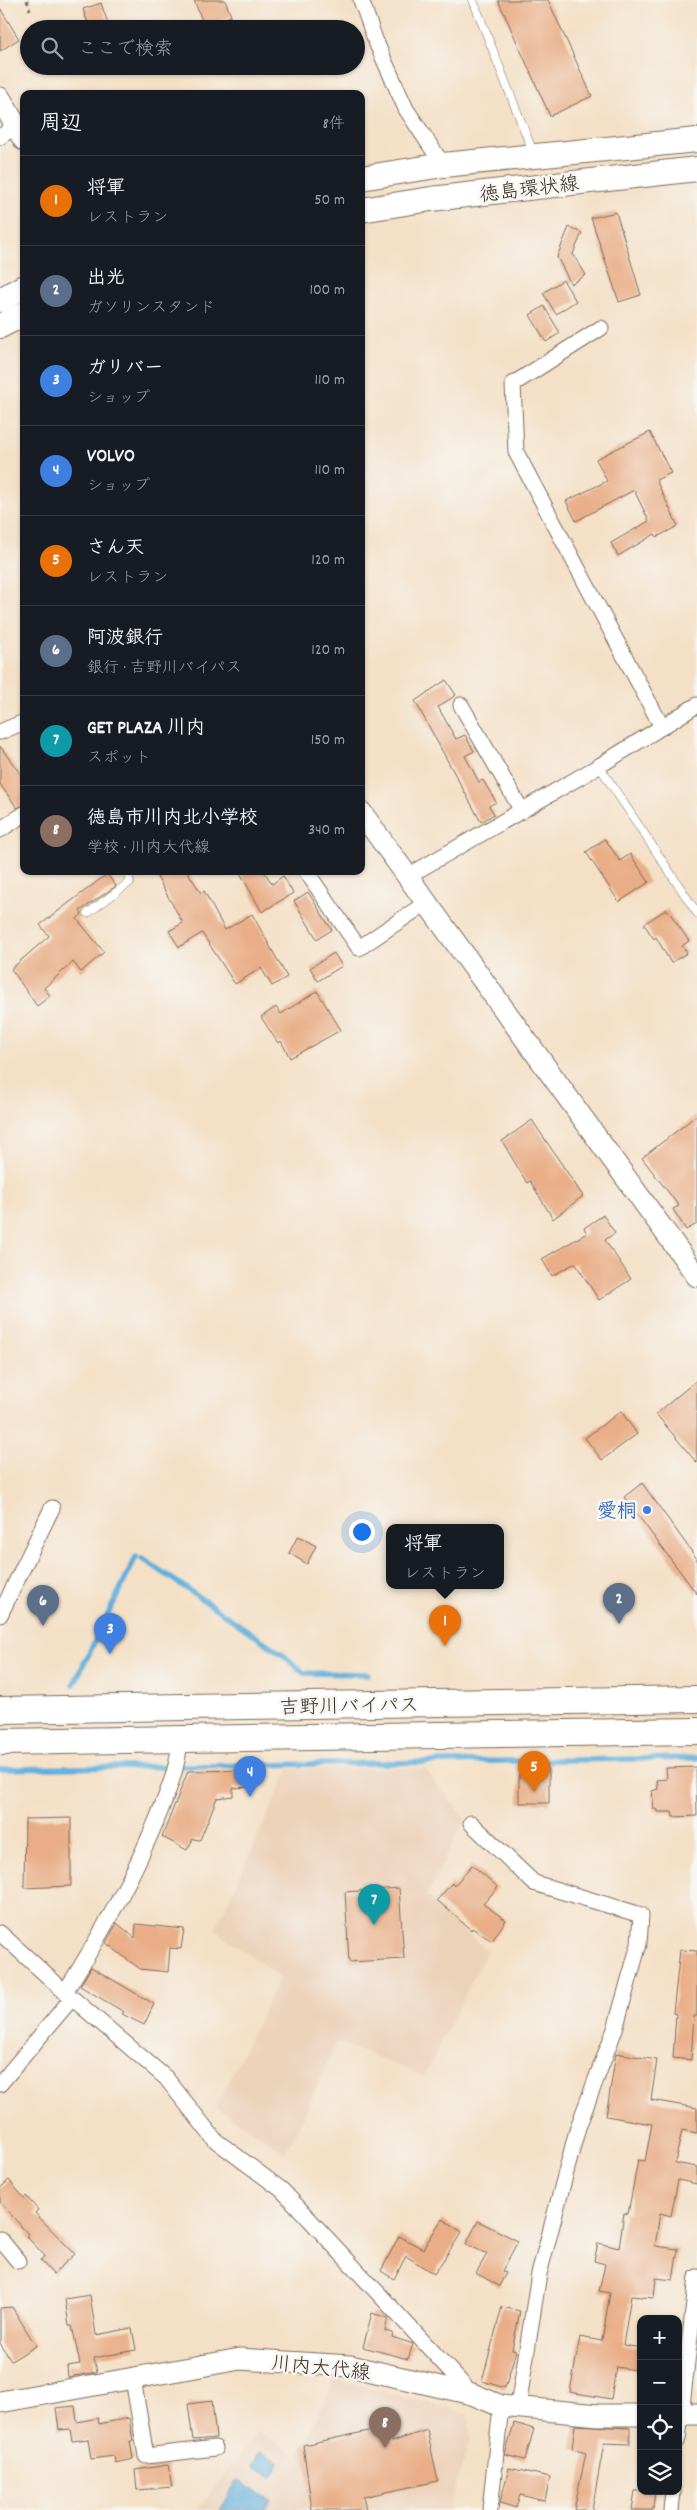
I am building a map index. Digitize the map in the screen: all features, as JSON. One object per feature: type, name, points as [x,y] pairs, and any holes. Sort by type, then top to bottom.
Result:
[{"type":"highway","name":"吉野川バイパス","points":[[0,1710],[697,1699]]},
{"type":"highway","name":"吉野川バイパス","points":[[0,1742],[178,1757],[697,1731]]},
{"type":"main road","points":[[0,98],[13,135]]},
{"type":"main road","name":"徳島環状線","points":[[365,177],[443,165],[697,140]]},
{"type":"main road","name":"徳島環状線","points":[[365,209],[431,199],[697,169]]},
{"type":"main road","points":[[0,300],[20,289]]},
{"type":"main road","points":[[0,326],[20,316]]},
{"type":"main road","points":[[365,817],[696,1273]]},
{"type":"main road","name":"川内大代線","points":[[0,2402],[240,2359],[350,2366],[472,2394],[509,2406],[599,2415],[637,2415]]},
{"type":"street","points":[[360,0],[376,42],[406,109],[443,165]]},
{"type":"street","points":[[601,328],[512,384],[516,452],[662,727]]},
{"type":"street","points":[[408,876],[599,766],[697,704]]},
{"type":"street","points":[[461,705],[522,811]]},
{"type":"street","points":[[0,732],[20,724]]},
{"type":"street","points":[[0,830],[20,817]]},
{"type":"street","points":[[309,875],[359,948],[426,903]]},
{"type":"street","points":[[0,1615],[52,1508]]},
{"type":"street","points":[[0,2084],[68,1995],[141,1857],[178,1757]]},
{"type":"street","points":[[471,1823],[534,1883],[640,1915],[639,1944],[615,2029],[578,2127],[539,2274],[509,2406],[490,2510]]},
{"type":"street","points":[[0,1933],[68,1995],[166,2078],[215,2140],[282,2190],[472,2394]]},
{"type":"street","points":[[0,2239],[18,2261]]},
{"type":"street","points":[[685,2414],[697,2277]]},
{"type":"street","points":[[133,2379],[146,2456],[215,2448]]},
{"type":"street","points":[[670,2510],[672,2495]]},
{"type":"lane","points":[[473,0],[535,156]]},
{"type":"lane","points":[[599,766],[697,913]]},
{"type":"lane","points":[[88,914],[130,882],[127,875]]},
{"type":"path","points":[[27,0],[30,10]]},
{"type":"shaded area","points":[[424,1768],[465,1819],[426,1896],[487,1951],[424,2076],[337,2042],[286,2153],[216,2107],[280,1977],[215,1930],[289,1769]]},
{"type":"shaded area","points":[[335,2380],[468,2413],[471,2439],[448,2510],[197,2510],[258,2432],[298,2456]]},
{"type":"water","points":[[260,2452],[280,2462],[272,2477],[252,2467]]},
{"type":"water","points":[[237,2480],[271,2499],[265,2510],[220,2510]]},
{"type":"building","points":[[194,0],[225,0],[231,16],[220,20],[202,20]]},
{"type":"building","points":[[498,0],[548,0],[592,96],[550,116]]},
{"type":"building","points":[[101,3],[107,20],[87,20],[83,9]]},
{"type":"building","points":[[0,8],[19,39],[0,51]]},
{"type":"building","points":[[616,212],[641,295],[619,302],[591,218]]},
{"type":"building","points":[[569,227],[582,233],[573,254],[586,275],[571,284],[557,257]]},
{"type":"building","points":[[563,280],[576,301],[556,314],[543,293]]},
{"type":"building","points":[[544,306],[560,333],[546,342],[530,315]]},
{"type":"building","points":[[650,432],[671,473],[656,480],[678,526],[657,537],[655,534],[618,556],[611,543],[649,521],[634,490],[576,521],[566,501],[607,481],[596,459]]},
{"type":"building","points":[[446,680],[456,695],[438,707],[456,739],[465,735],[474,751],[465,756],[479,782],[483,780],[496,802],[489,806],[494,814],[481,822],[415,701]]},
{"type":"building","points":[[0,746],[20,774],[20,807],[17,808],[0,784]]},
{"type":"building","points":[[605,839],[620,861],[630,854],[649,882],[619,902],[586,852]]},
{"type":"building","points":[[106,875],[108,875],[116,886],[80,911],[82,914],[77,919],[104,952],[81,972],[73,962],[44,988],[50,996],[37,1006],[11,969],[49,936],[40,925]]},
{"type":"building","points":[[160,875],[190,875],[201,893],[204,891],[225,930],[252,914],[287,977],[272,986],[261,968],[235,984],[202,933],[179,947],[169,931],[183,923],[157,877]]},
{"type":"building","points":[[241,875],[266,875],[272,884],[283,876],[293,893],[262,912]]},
{"type":"building","points":[[308,892],[332,930],[317,939],[294,901]]},
{"type":"building","points":[[667,909],[689,941],[682,946],[687,953],[671,963],[656,937],[654,939],[644,924]]},
{"type":"building","points":[[334,953],[342,966],[318,981],[310,968]]},
{"type":"building","points":[[317,991],[341,1030],[290,1058],[281,1041],[278,1043],[261,1017],[276,1007],[281,1014]]},
{"type":"building","points":[[697,1115],[697,1224],[686,1230],[673,1209],[679,1206],[642,1158]]},
{"type":"building","points":[[532,1120],[583,1196],[553,1219],[530,1181],[527,1183],[502,1141]]},
{"type":"building","points":[[603,1215],[615,1233],[605,1240],[631,1279],[599,1300],[575,1263],[552,1276],[542,1259],[587,1233],[584,1228]]},
{"type":"building","points":[[697,1380],[697,1463],[656,1414]]},
{"type":"building","points":[[621,1411],[637,1434],[602,1460],[585,1438]]},
{"type":"building","points":[[642,1483],[697,1559],[697,1594],[624,1497]]},
{"type":"building","points":[[298,1536],[316,1546],[307,1564],[289,1553]]},
{"type":"building","points":[[546,1766],[549,1772],[549,1803],[519,1803],[519,1775],[527,1774],[527,1768]]},
{"type":"building","points":[[696,1767],[697,1816],[673,1817],[672,1812],[658,1812],[658,1810],[654,1809],[652,1791],[658,1789],[657,1780],[667,1779],[666,1768]]},
{"type":"building","points":[[255,1770],[253,1787],[233,1788],[233,1796],[217,1798],[200,1840],[193,1839],[187,1850],[162,1837],[188,1771]]},
{"type":"building","points":[[71,1818],[71,1886],[24,1888],[25,1819]]},
{"type":"building","points":[[472,1865],[498,1887],[483,1904],[506,1920],[492,1941],[472,1928],[471,1930],[437,1900],[452,1883],[454,1886]]},
{"type":"building","points":[[399,1888],[404,1959],[349,1962],[345,1892]]},
{"type":"building","points":[[117,1923],[135,1938],[136,1924],[184,1929],[181,1949],[170,1948],[168,1972],[140,1969],[106,1943]]},
{"type":"building","points":[[680,1950],[697,1951],[697,2016],[694,2016],[691,2060],[673,2058],[676,2014],[673,2013]]},
{"type":"building","points":[[91,1967],[154,2004],[144,2025],[122,2014],[124,2012],[80,1986]]},
{"type":"building","points":[[616,2053],[657,2060],[651,2100],[697,2108],[697,2133],[682,2130],[675,2163],[697,2167],[697,2184],[678,2180],[671,2216],[660,2213],[655,2246],[678,2249],[673,2280],[656,2278],[654,2298],[631,2296],[623,2345],[637,2347],[637,2370],[616,2367],[611,2399],[570,2392],[580,2337],[602,2341],[610,2293],[599,2291],[605,2264],[594,2261],[598,2243],[619,2248],[624,2213],[628,2214],[638,2160],[645,2161],[652,2124],[606,2116]]},
{"type":"building","points":[[9,2180],[24,2198],[26,2196],[38,2210],[35,2213],[75,2254],[53,2274],[40,2260],[45,2256],[26,2236],[28,2234],[0,2202],[0,2188]]},
{"type":"building","points":[[442,2219],[462,2232],[434,2274],[406,2256],[394,2279],[381,2271],[399,2236],[423,2249]]},
{"type":"building","points":[[478,2221],[518,2241],[502,2271],[506,2273],[499,2286],[476,2273],[487,2254],[466,2244]]},
{"type":"building","points":[[90,2295],[96,2335],[132,2328],[136,2350],[94,2358],[97,2372],[68,2377],[67,2366],[80,2364],[72,2326],[69,2326],[65,2299]]},
{"type":"building","points":[[12,2307],[36,2346],[11,2361],[0,2343],[0,2308]]},
{"type":"building","points":[[502,2307],[520,2311],[512,2350],[516,2351],[505,2388],[482,2381]]},
{"type":"building","points":[[372,2313],[388,2318],[385,2331],[393,2333],[392,2337],[413,2344],[408,2359],[363,2347]]},
{"type":"building","points":[[212,2401],[216,2438],[193,2440],[188,2404]]},
{"type":"building","points":[[75,2406],[77,2422],[98,2418],[99,2424],[129,2418],[133,2441],[130,2441],[133,2459],[115,2463],[114,2456],[91,2459],[88,2439],[72,2441],[70,2429],[59,2430],[56,2408]]},
{"type":"building","points":[[514,2423],[534,2429],[525,2460],[505,2455]]},
{"type":"building","points":[[575,2425],[630,2428],[630,2444],[604,2443],[592,2510],[574,2510],[586,2453],[572,2449]]},
{"type":"building","points":[[392,2426],[392,2442],[427,2430],[438,2481],[363,2497],[366,2510],[312,2510],[303,2445]]},
{"type":"building","points":[[168,2465],[172,2487],[137,2490],[135,2470]]},
{"type":"building","points":[[509,2468],[550,2477],[545,2501],[520,2495],[516,2508],[500,2503]]},
{"type":"building","points":[[635,2491],[637,2491],[637,2495],[655,2495],[653,2510],[632,2510]]},
{"type":"waterway","points":[[74,1684],[136,1557]]},
{"type":"waterway","points":[[142,1558],[282,1654],[304,1673],[368,1674]]},
{"type":"waterway","points":[[0,1769],[697,1758]]},
{"type":"place","name":"愛桐","points":[[647,1510]]},
{"type":"place","name":"出光","points":[[619,1624]]},
{"type":"place","name":"阿波銀行","points":[[43,1626]]},
{"type":"place","name":"将軍","points":[[445,1646]]},
{"type":"place","name":"ガリバー","points":[[110,1654]]},
{"type":"place","name":"さん天","points":[[534,1792]]},
{"type":"place","name":"VOLVO","points":[[250,1797]]},
{"type":"place","name":"GET PLAZA 川内","points":[[374,1925]]},
{"type":"place","name":"徳島市川内北小学校","points":[[385,2448]]}]
